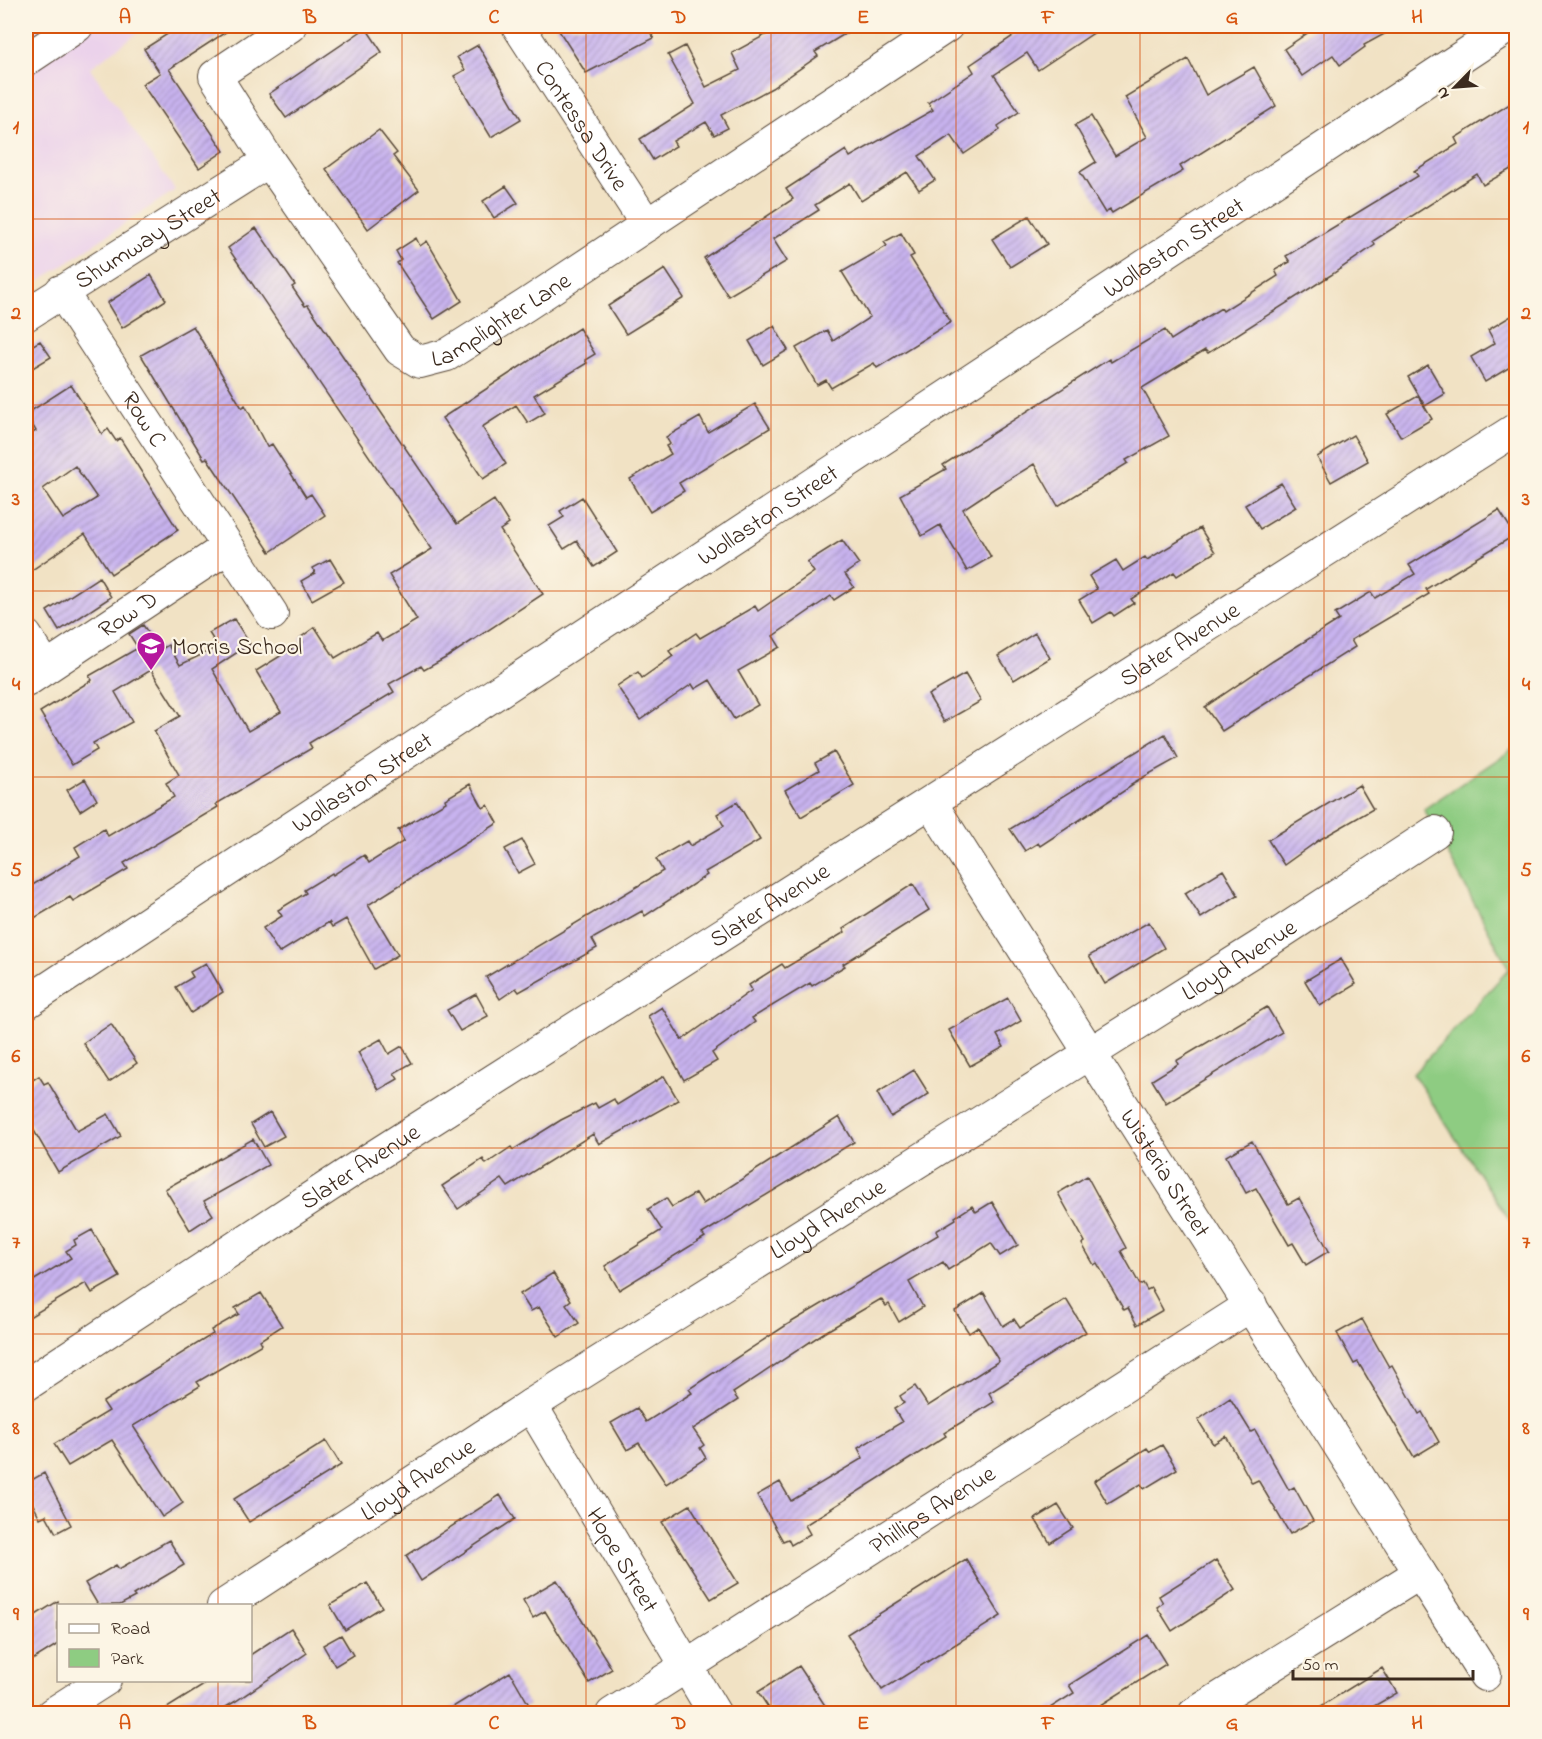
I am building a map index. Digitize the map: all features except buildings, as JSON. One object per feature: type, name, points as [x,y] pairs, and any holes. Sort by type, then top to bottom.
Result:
[{"type":"street","points":[[26,60],[76,26]]},
{"type":"street","name":"Lamplighter Lane","points":[[290,26],[215,76],[269,160],[400,350],[420,362],[447,355],[947,26]]},
{"type":"street","name":"Contessa Drive","points":[[518,26],[647,225]]},
{"type":"street","name":"Wollaston Street","points":[[26,1003],[1509,26]]},
{"type":"street","name":"Shumway Street","points":[[26,315],[269,160]]},
{"type":"street","name":"Row C","points":[[62,291],[272,614]]},
{"type":"street","name":"Slater Avenue","points":[[26,1384],[370,1160],[1516,429]]},
{"type":"street","name":"Row D","points":[[36,674],[228,547]]},
{"type":"street","points":[[26,636],[36,674]]},
{"type":"street","name":"Wisteria Street","points":[[931,803],[1485,1675]]},
{"type":"street","name":"Lloyd Avenue","points":[[225,1604],[531,1405],[1089,1054],[1435,832]]},
{"type":"street","name":"Phillips Avenue","points":[[612,1713],[1251,1305]]},
{"type":"street","name":"Hope Street","points":[[531,1405],[715,1713]]},
{"type":"street","points":[[1194,1713],[1420,1573]]},
{"type":"street","points":[[52,1713],[102,1682]]},
{"type":"shaded area","points":[[26,26],[147,26],[90,68],[175,190],[26,290]]},
{"type":"green space","points":[[1516,747],[1516,1230],[1413,1074],[1509,969],[1424,809]]},
{"type":"place","name":"Morris School","points":[[151,672]]}]
